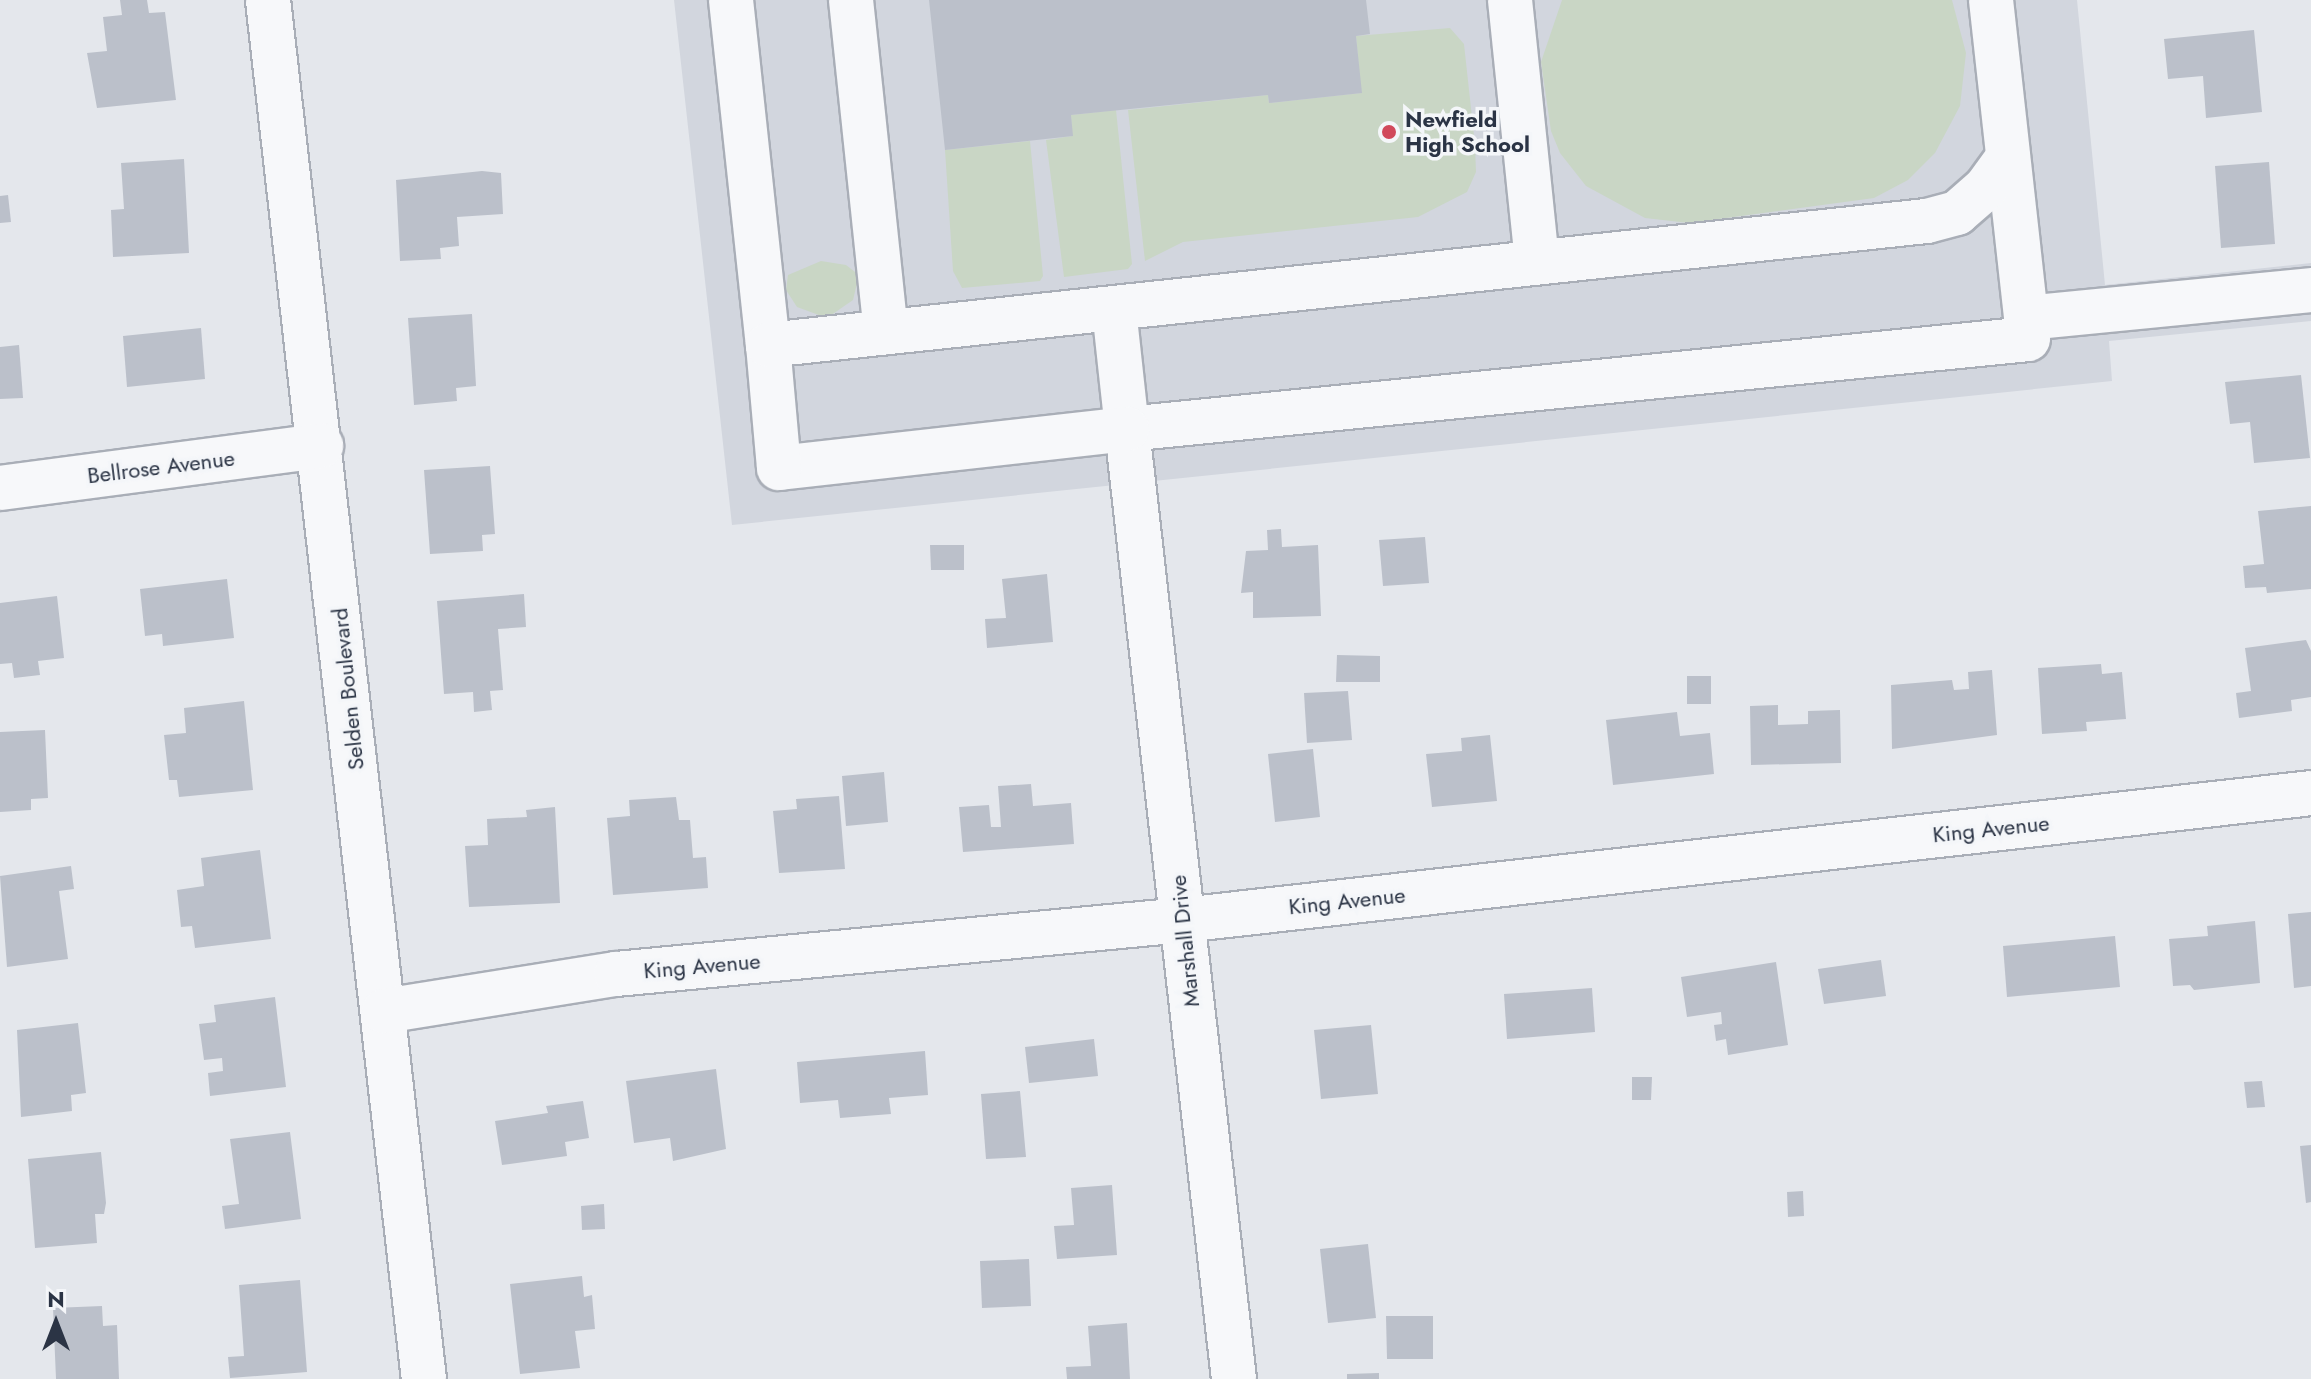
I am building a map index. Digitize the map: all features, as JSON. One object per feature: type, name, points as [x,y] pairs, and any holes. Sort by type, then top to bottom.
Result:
[{"type":"street","name":"Selden Boulevard","points":[[268,0],[321,446],[424,1379]]},
{"type":"street","points":[[731,0],[779,468],[1127,429],[2028,339],[1991,0]]},
{"type":"street","points":[[851,0],[886,332]]},
{"type":"street","points":[[1510,0],[1537,260]]},
{"type":"street","points":[[768,345],[1537,260],[1927,221],[1957,213],[1985,189],[2008,157]]},
{"type":"street","points":[[2026,318],[2311,290]]},
{"type":"street","name":"Marshall Drive","points":[[1114,309],[1234,1379]]},
{"type":"street","name":"Bellrose Avenue","points":[[0,488],[321,446]]},
{"type":"street","name":"King Avenue","points":[[384,1011],[616,974],[1183,920],[2311,793]]},
{"type":"shaded area","name":"Newfield High School","points":[[674,0],[2077,0],[2105,285],[2311,263],[2311,321],[2109,341],[2112,381],[732,525]]},
{"type":"green space","points":[[1562,0],[1952,0],[1966,53],[1960,106],[1935,153],[1908,180],[1874,198],[1689,223],[1645,218],[1586,186],[1560,153],[1551,131],[1541,62]]},
{"type":"green space","points":[[1450,28],[1464,44],[1475,145],[1476,172],[1467,192],[1418,217],[1183,242],[1145,261],[1128,110],[1268,95],[1269,103],[1361,93],[1356,36]]},
{"type":"green space","points":[[1116,110],[1132,264],[1128,269],[1064,277],[1046,140],[1072,136],[1071,115]]},
{"type":"green space","points":[[1030,141],[1043,276],[1040,281],[962,288],[953,271],[945,150]]},
{"type":"green space","points":[[821,261],[846,265],[859,275],[853,300],[827,318],[797,307],[786,290],[788,275]]},
{"type":"building","points":[[120,0],[147,0],[149,13],[165,12],[176,100],[97,108],[87,53],[107,51],[103,17],[122,15]]},
{"type":"building","points":[[929,0],[1366,0],[1370,34],[1356,36],[1362,93],[1269,103],[1268,95],[1071,115],[1073,136],[945,150]]},
{"type":"building","points":[[2254,30],[2262,112],[2206,118],[2203,76],[2168,79],[2164,39]]},
{"type":"building","points":[[184,159],[189,253],[113,257],[111,210],[124,209],[121,163]]},
{"type":"building","points":[[2269,162],[2275,244],[2221,248],[2215,166]]},
{"type":"building","points":[[482,171],[501,173],[503,214],[457,217],[459,246],[440,248],[441,259],[400,261],[396,180]]},
{"type":"building","points":[[8,195],[11,222],[0,223],[0,196]]},
{"type":"building","points":[[472,314],[476,386],[456,388],[457,401],[414,405],[408,318]]},
{"type":"building","points":[[201,328],[205,379],[127,387],[123,336]]},
{"type":"building","points":[[19,345],[23,398],[0,399],[0,347]]},
{"type":"building","points":[[2301,375],[2310,458],[2254,463],[2250,422],[2230,424],[2225,382]]},
{"type":"building","points":[[490,466],[495,534],[482,535],[483,551],[430,554],[424,470]]},
{"type":"building","points":[[2311,506],[2311,589],[2267,593],[2266,587],[2245,588],[2243,566],[2264,564],[2258,511]]},
{"type":"building","points":[[1281,529],[1282,547],[1318,545],[1321,616],[1253,618],[1253,592],[1241,593],[1246,551],[1268,550],[1267,530]]},
{"type":"building","points":[[1425,537],[1429,583],[1383,586],[1379,540]]},
{"type":"building","points":[[930,545],[964,545],[964,570],[931,570]]},
{"type":"building","points":[[1047,574],[1053,642],[987,648],[985,619],[1006,618],[1002,579]]},
{"type":"building","points":[[227,579],[234,638],[163,646],[162,634],[145,636],[140,589]]},
{"type":"building","points":[[524,594],[526,627],[498,629],[503,690],[490,691],[492,710],[474,712],[473,692],[444,694],[437,601]]},
{"type":"building","points":[[57,596],[64,658],[38,661],[40,675],[14,678],[12,663],[0,664],[0,603]]},
{"type":"building","points":[[2306,640],[2311,651],[2311,697],[2291,700],[2292,711],[2239,718],[2236,693],[2251,691],[2245,648]]},
{"type":"building","points":[[1337,655],[1380,656],[1380,682],[1336,682]]},
{"type":"building","points":[[2101,664],[2102,674],[2122,672],[2126,719],[2086,722],[2087,731],[2042,734],[2038,668]]},
{"type":"building","points":[[1992,670],[1997,735],[1892,749],[1891,685],[1952,680],[1954,690],[1969,689],[1968,672]]},
{"type":"building","points":[[1687,676],[1711,676],[1711,704],[1687,704]]},
{"type":"building","points":[[1348,691],[1352,740],[1307,743],[1304,693]]},
{"type":"building","points":[[244,701],[253,790],[179,797],[177,780],[169,780],[164,735],[186,733],[184,708]]},
{"type":"building","points":[[1778,705],[1778,725],[1808,724],[1808,711],[1840,710],[1841,763],[1751,765],[1750,706]]},
{"type":"building","points":[[1677,712],[1680,736],[1710,733],[1714,774],[1613,785],[1606,720]]},
{"type":"building","points":[[45,730],[48,798],[31,799],[31,810],[0,812],[0,732]]},
{"type":"building","points":[[1490,735],[1497,801],[1432,807],[1426,754],[1462,751],[1461,738]]},
{"type":"building","points":[[1313,749],[1320,817],[1275,822],[1268,754]]},
{"type":"building","points":[[884,772],[888,822],[846,826],[842,776]]},
{"type":"building","points":[[1031,784],[1033,806],[1071,803],[1074,844],[963,852],[959,807],[989,805],[991,827],[1001,827],[998,786]]},
{"type":"building","points":[[839,796],[845,869],[779,873],[773,811],[797,809],[796,799]]},
{"type":"building","points":[[676,797],[679,820],[690,820],[693,858],[706,857],[708,888],[613,895],[607,818],[630,816],[629,800]]},
{"type":"building","points":[[555,807],[560,903],[469,907],[465,846],[488,845],[487,819],[527,817],[526,810]]},
{"type":"building","points":[[260,850],[271,939],[195,948],[192,926],[181,927],[177,890],[204,886],[201,858]]},
{"type":"building","points":[[71,866],[74,889],[59,891],[68,959],[7,967],[0,876]]},
{"type":"building","points":[[2311,912],[2311,986],[2294,988],[2288,914]]},
{"type":"building","points":[[2255,921],[2260,983],[2194,990],[2190,985],[2173,986],[2169,939],[2208,936],[2207,926]]},
{"type":"building","points":[[2115,936],[2120,987],[2007,997],[2003,946]]},
{"type":"building","points":[[1881,960],[1886,996],[1824,1004],[1818,969]]},
{"type":"building","points":[[1776,962],[1788,1045],[1728,1055],[1726,1039],[1716,1041],[1714,1025],[1722,1024],[1721,1012],[1687,1017],[1681,977]]},
{"type":"building","points":[[1592,988],[1595,1032],[1507,1039],[1504,994]]},
{"type":"building","points":[[275,997],[286,1087],[210,1096],[208,1073],[223,1071],[222,1058],[204,1060],[199,1024],[216,1022],[214,1005]]},
{"type":"building","points":[[78,1023],[86,1093],[71,1095],[72,1111],[21,1117],[17,1030]]},
{"type":"building","points":[[1371,1025],[1378,1094],[1321,1099],[1314,1030]]},
{"type":"building","points":[[1094,1039],[1098,1076],[1029,1083],[1025,1047]]},
{"type":"building","points":[[925,1051],[928,1095],[889,1098],[891,1114],[840,1118],[838,1100],[800,1103],[797,1062]]},
{"type":"building","points":[[716,1069],[726,1149],[673,1161],[670,1138],[634,1143],[626,1081]]},
{"type":"building","points":[[1632,1077],[1652,1077],[1651,1100],[1632,1100]]},
{"type":"building","points":[[2262,1081],[2265,1107],[2247,1108],[2244,1082]]},
{"type":"building","points":[[1020,1091],[1026,1157],[986,1159],[981,1094]]},
{"type":"building","points":[[583,1101],[589,1138],[565,1142],[567,1156],[502,1165],[495,1121],[548,1113],[546,1106]]},
{"type":"building","points":[[290,1132],[301,1219],[225,1229],[222,1206],[239,1204],[230,1139]]},
{"type":"building","points":[[2311,1145],[2311,1202],[2306,1203],[2300,1146]]},
{"type":"building","points":[[101,1152],[106,1203],[104,1214],[95,1214],[97,1243],[35,1248],[28,1159]]},
{"type":"building","points":[[1112,1185],[1117,1255],[1057,1259],[1054,1226],[1074,1225],[1071,1188]]},
{"type":"building","points":[[1803,1191],[1804,1216],[1788,1217],[1787,1192]]},
{"type":"building","points":[[604,1204],[605,1229],[582,1230],[581,1206]]},
{"type":"building","points":[[1368,1244],[1376,1318],[1328,1323],[1320,1249]]},
{"type":"building","points":[[1029,1259],[1031,1306],[982,1308],[980,1261]]},
{"type":"building","points":[[582,1276],[584,1297],[592,1295],[595,1329],[575,1331],[580,1368],[520,1374],[510,1284]]},
{"type":"building","points":[[300,1280],[307,1372],[230,1378],[228,1357],[244,1356],[239,1285]]},
{"type":"building","points":[[102,1306],[103,1326],[117,1325],[119,1379],[56,1379],[53,1308]]},
{"type":"building","points":[[1386,1316],[1433,1316],[1433,1359],[1387,1359]]},
{"type":"building","points":[[1127,1323],[1130,1379],[1067,1379],[1066,1367],[1091,1366],[1088,1326]]},
{"type":"building","points":[[1379,1373],[1379,1379],[1347,1379],[1347,1374]]},
{"type":"place","name":"Newfield High School","points":[[1389,132]]}]
